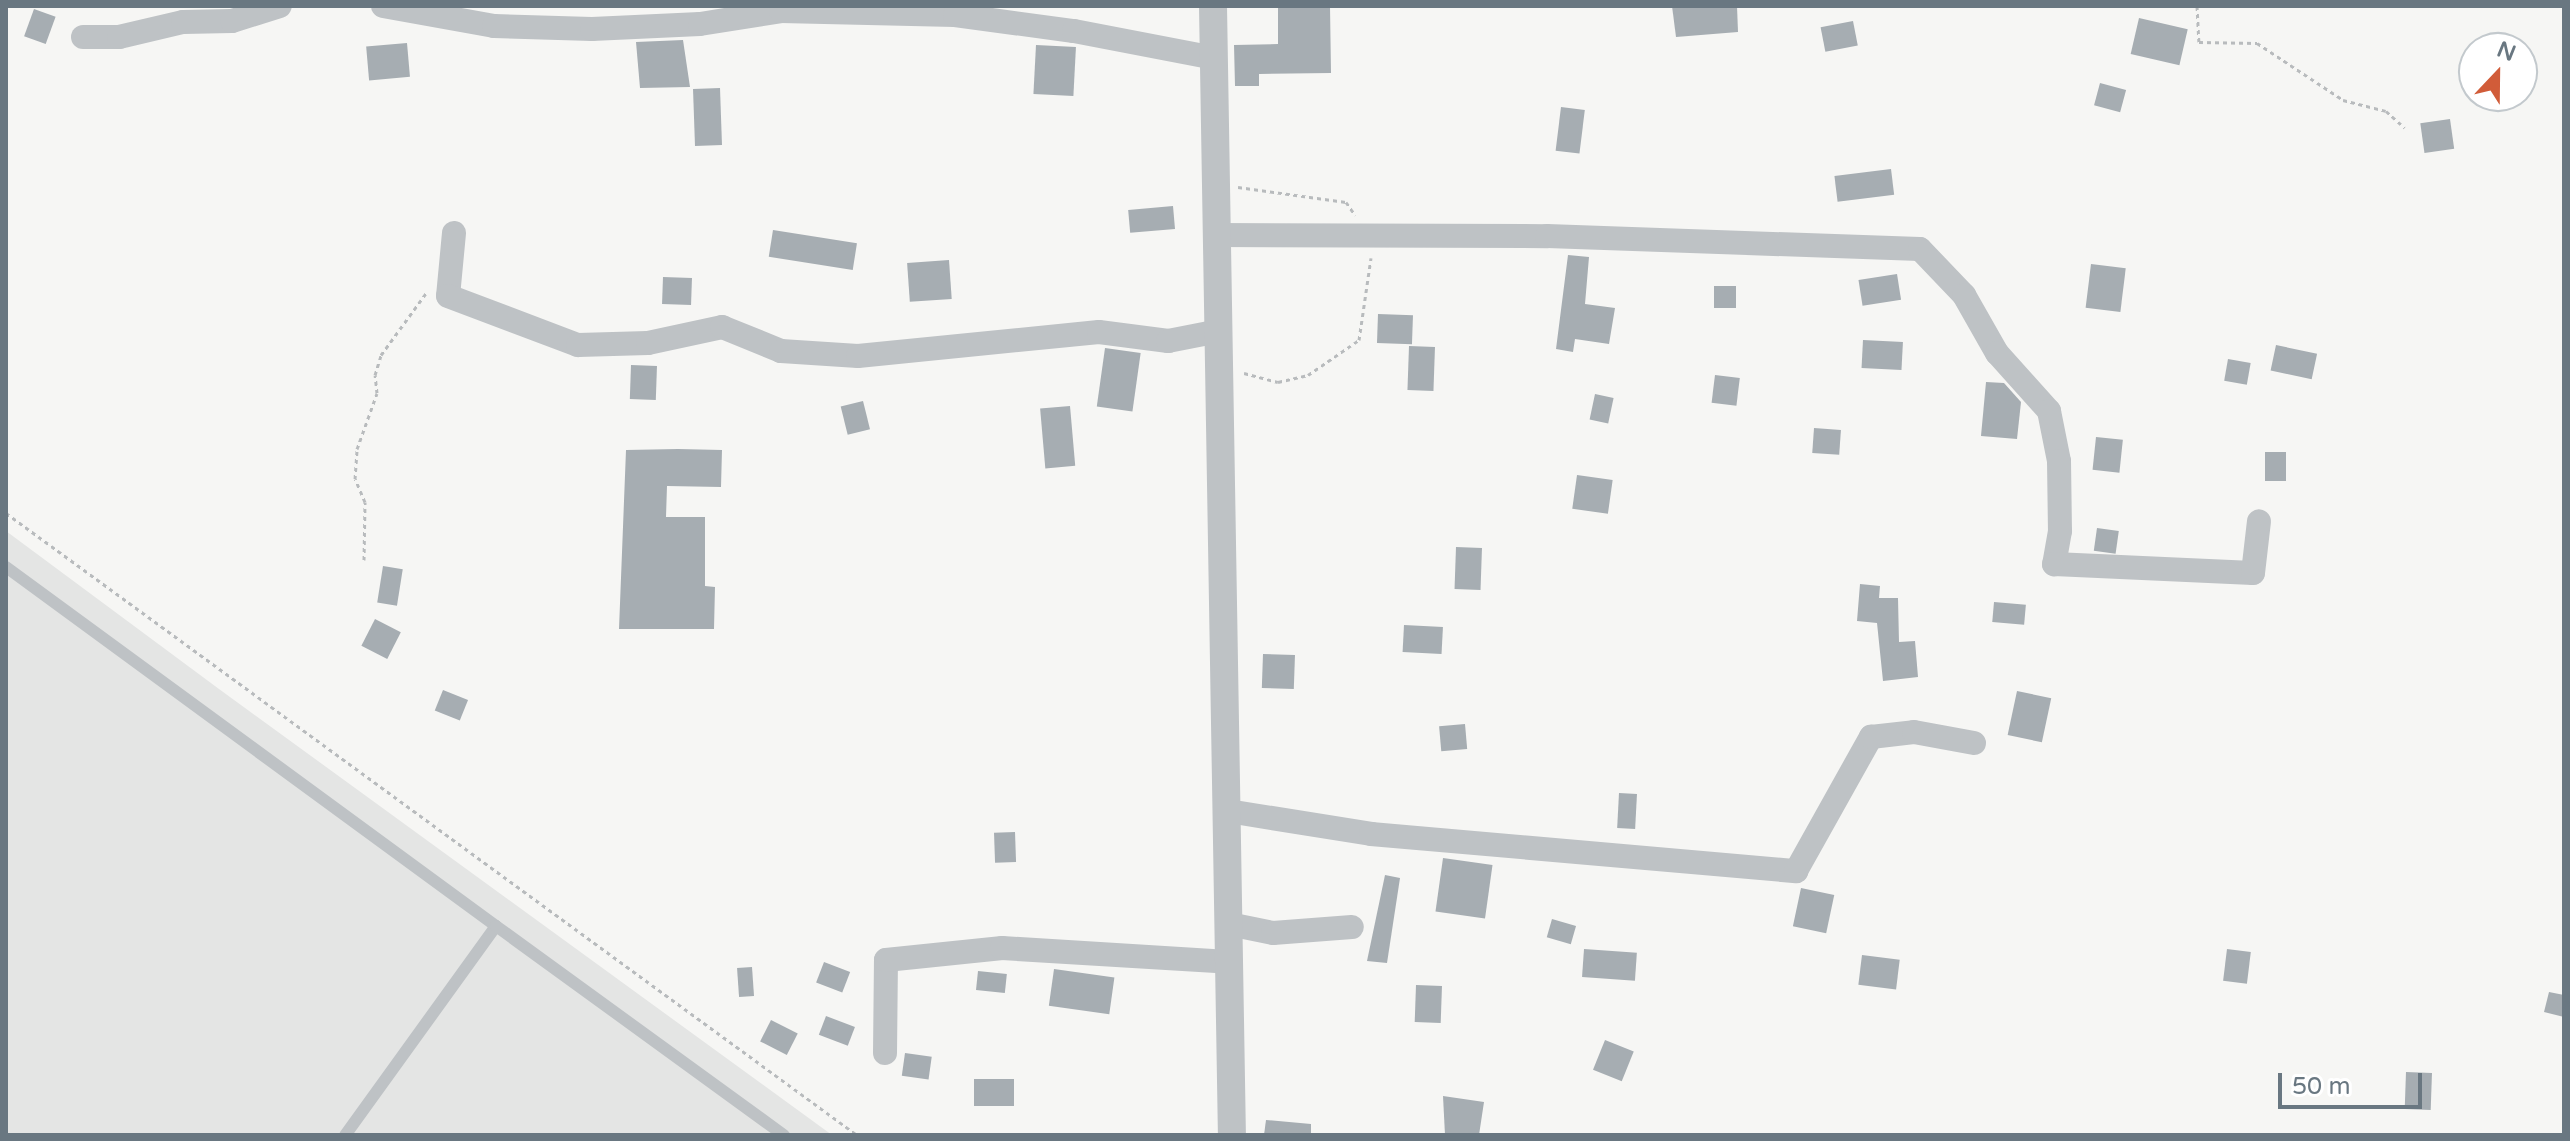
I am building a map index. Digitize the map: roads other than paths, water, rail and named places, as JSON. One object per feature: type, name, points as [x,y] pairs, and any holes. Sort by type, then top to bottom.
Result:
[{"type":"street","points":[[83,37],[119,37],[183,22],[232,21],[280,6]]},
{"type":"street","points":[[383,6],[494,26],[592,29],[700,24],[781,11],[955,15],[1074,31],[1214,58]]},
{"type":"street","points":[[1213,6],[1232,1135]]},
{"type":"street","points":[[454,233],[448,296],[578,345],[648,343],[722,327],[781,351],[858,356],[1099,332],[1168,341],[1219,331]]},
{"type":"street","points":[[1216,235],[1369,235],[1920,249],[1964,295],[1997,353],[2049,411],[2059,461],[2060,531],[2054,564],[2253,573],[2259,521]]},
{"type":"street","points":[[1228,811],[1371,834],[1796,871],[1871,737],[1914,732],[1974,743]]},
{"type":"street","points":[[1229,924],[1273,933],[1352,927]]},
{"type":"street","points":[[885,1053],[886,960],[1002,948],[1229,962]]},
{"type":"lane","points":[[6,567],[784,1135]]},
{"type":"lane","points":[[345,1135],[496,926]]}]
